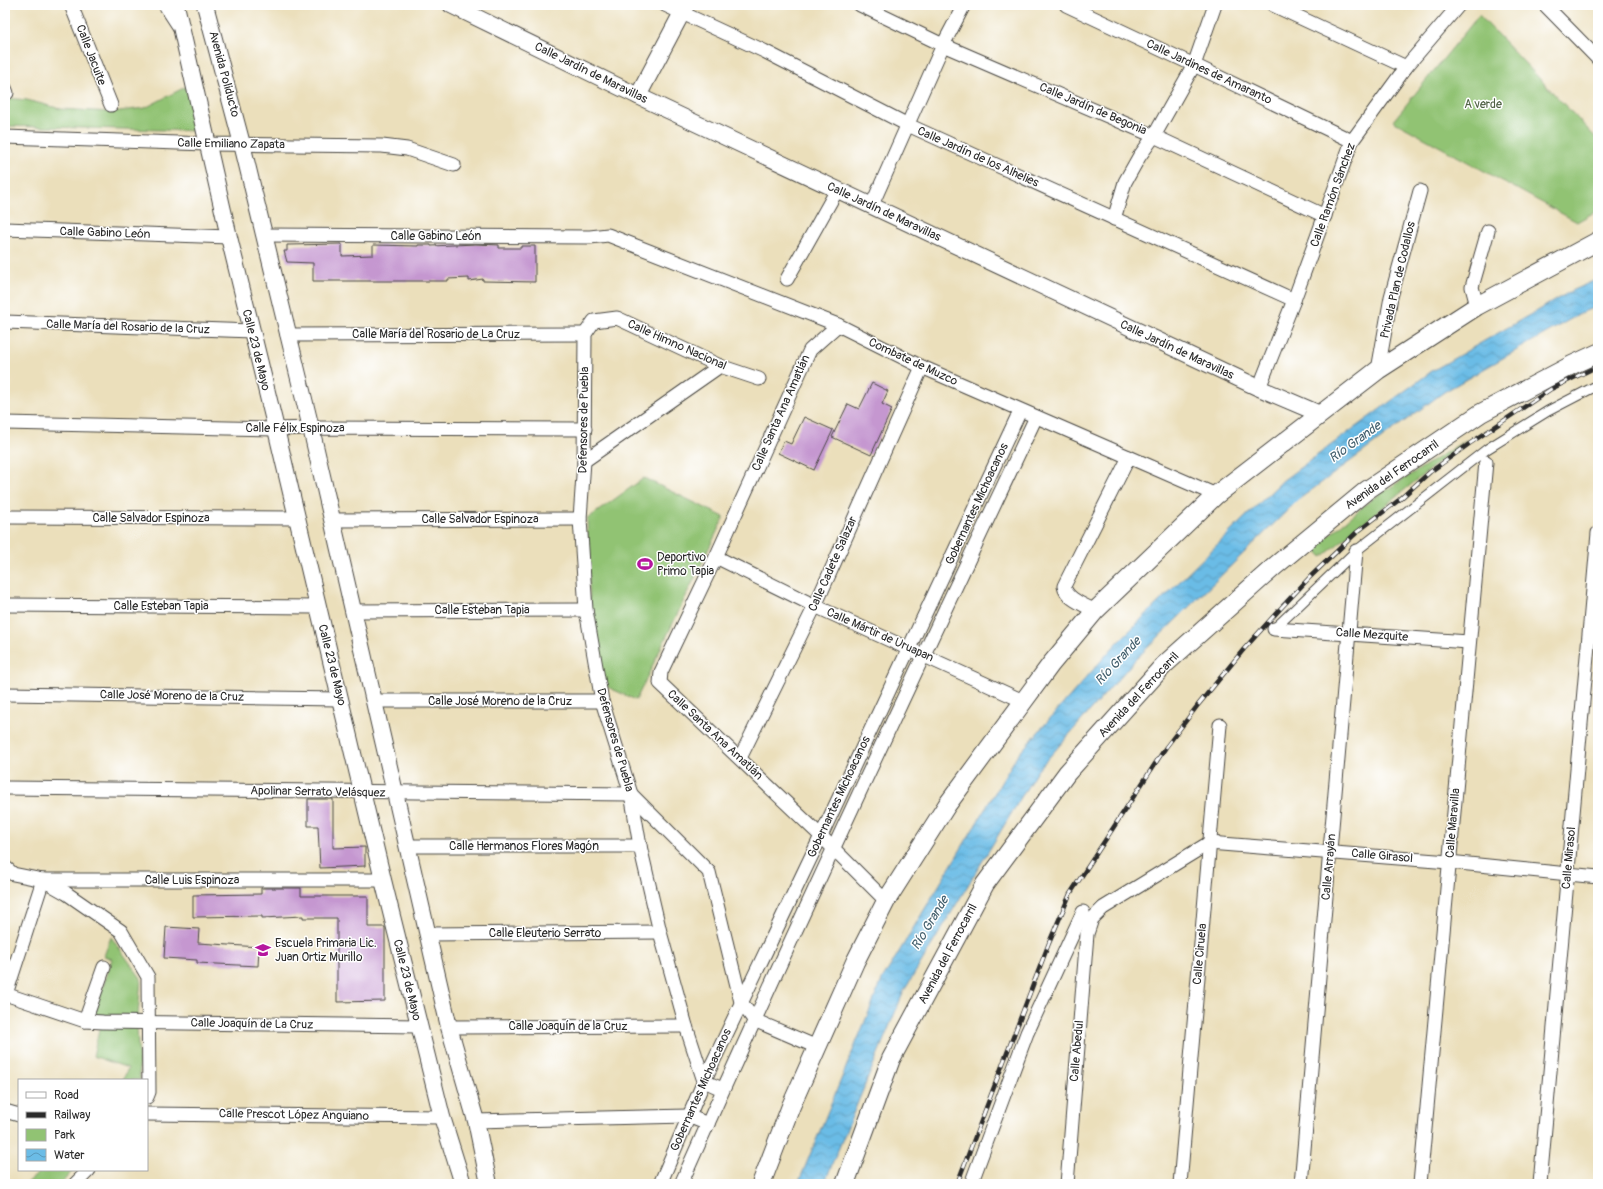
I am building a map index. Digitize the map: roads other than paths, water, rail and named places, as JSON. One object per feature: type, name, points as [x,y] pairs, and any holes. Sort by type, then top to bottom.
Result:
[{"type":"main road","points":[[761,1184],[791,1106],[817,1047],[855,962],[886,901],[947,805],[1051,664],[1095,611],[1216,495],[1378,370],[1477,306],[1598,241]]},
{"type":"main road","name":"Avenida del Ferrocarril","points":[[845,1184],[891,1059],[985,884],[1067,773],[1164,665],[1275,566],[1368,490],[1481,413],[1598,353]]},
{"type":"street","name":"Calle Jacuite","points":[[72,5],[111,105]]},
{"type":"street","points":[[165,5],[183,32]]},
{"type":"street","points":[[176,5],[207,144]]},
{"type":"street","name":"Avenida Poliducto","points":[[205,5],[242,144]]},
{"type":"street","name":"Calle Jardín de los Alhelies","points":[[665,5],[684,9],[908,125],[1294,300]]},
{"type":"street","name":"Calle Jardín de Begonia","points":[[860,5],[943,46],[1154,136],[1324,216]]},
{"type":"street","points":[[871,207],[943,46],[964,5]]},
{"type":"street","name":"Calle Jardines de Amaranto","points":[[1066,5],[1194,64],[1352,141]]},
{"type":"street","points":[[1114,219],[1125,182],[1139,157],[1154,136],[1194,64],[1215,5]]},
{"type":"street","points":[[1272,5],[1406,68]]},
{"type":"street","name":"Calle Ramón Sánchez","points":[[1259,388],[1294,300],[1352,141],[1406,68],[1458,5]]},
{"type":"street","points":[[1545,5],[1598,59]]},
{"type":"street","name":"Calle Jardín de Maravillas","points":[[461,7],[638,96],[871,207],[1259,388],[1320,414]]},
{"type":"street","points":[[638,96],[684,9]]},
{"type":"street","points":[[1585,46],[1598,41]]},
{"type":"street","name":"Calle Emiliano Zapata","points":[[5,138],[207,144],[382,146],[407,149],[454,165]]},
{"type":"street","name":"Calle 23 de Mayo","points":[[207,144],[383,880],[442,1117],[463,1184]]},
{"type":"street","points":[[242,144],[354,611],[373,701],[396,793],[450,1027],[476,1121],[488,1184]]},
{"type":"street","points":[[787,279],[837,190]]},
{"type":"street","name":"Privada Plan de Codallos","points":[[1378,370],[1391,297],[1420,191]]},
{"type":"street","name":"Calle Gabino León","points":[[5,229],[229,238]]},
{"type":"street","points":[[1477,306],[1472,287],[1488,231]]},
{"type":"street","name":"Calle Gabino León","points":[[264,235],[590,237],[608,235]]},
{"type":"street","name":"Combate de Muzco","points":[[608,235],[838,325],[922,367],[1020,411],[1216,495]]},
{"type":"street","name":"Calle Himno Nacional","points":[[585,334],[594,321],[617,318],[720,366],[759,379]]},
{"type":"street","name":"Calle María del Rosario de la Cruz","points":[[5,322],[252,331]]},
{"type":"street","name":"Calle Santa Ana Amatlán","points":[[838,325],[810,350],[716,556],[660,672],[660,683],[834,848],[886,901]]},
{"type":"street","name":"Calle María del Rosario de La Cruz","points":[[287,335],[585,334]]},
{"type":"street","name":"Defensores de Puebla","points":[[585,334],[584,461],[580,519],[586,610],[602,701],[631,794],[640,846],[660,932],[686,1026],[704,1081]]},
{"type":"street","points":[[584,461],[720,366]]},
{"type":"street","name":"Calle Cadete Salazar","points":[[740,758],[814,606],[922,367]]},
{"type":"street","points":[[1274,629],[1356,551],[1487,449],[1548,411],[1598,385]]},
{"type":"street","name":"Gobernantes Michoacanos","points":[[660,1184],[704,1081],[821,836],[1020,411]]},
{"type":"street","name":"Gobernantes Michoacanos","points":[[681,1184],[722,1089],[923,655],[1036,417]]},
{"type":"street","name":"Calle Félix Espinoza","points":[[5,423],[276,429],[584,429]]},
{"type":"street","points":[[1095,611],[1071,597],[1065,592],[1064,586],[1129,458]]},
{"type":"street","name":"Calle Maravilla","points":[[1420,1184],[1486,462]]},
{"type":"street","name":"Calle Salvador Espinoza","points":[[5,517],[297,518]]},
{"type":"street","name":"Calle Salvador Espinoza","points":[[332,520],[580,519]]},
{"type":"street","name":"Calle Mirasol","points":[[1540,1184],[1598,533]]},
{"type":"street","name":"Calle Arrayán","points":[[1301,1184],[1356,551]]},
{"type":"street","name":"Calle Mártir de Uruapan","points":[[716,556],[814,606],[1023,702]]},
{"type":"street","name":"Calle Esteban Tapia","points":[[5,605],[318,607]]},
{"type":"street","name":"Calle Esteban Tapia","points":[[354,611],[586,610]]},
{"type":"street","name":"Calle Mezquite","points":[[1274,629],[1469,642]]},
{"type":"street","name":"Calle José Moreno de la Cruz","points":[[5,694],[340,699]]},
{"type":"street","name":"Calle José Moreno de la Cruz","points":[[373,701],[602,701]]},
{"type":"street","name":"Calle Ciruela","points":[[1180,1184],[1220,725]]},
{"type":"street","name":"Apolinar Serrato Velásquez","points":[[5,788],[396,793],[631,794]]},
{"type":"street","points":[[631,794],[709,872],[741,1002],[754,1020],[817,1047]]},
{"type":"street","points":[[971,1184],[1028,1033],[1087,915],[1103,908],[1209,843]]},
{"type":"street","name":"Calle Girasol","points":[[1209,843],[1449,862],[1598,878]]},
{"type":"street","name":"Calle Hermanos Flores Magón","points":[[408,846],[640,846]]},
{"type":"street","name":"Calle Luis Espinoza","points":[[5,867],[13,874],[43,880],[383,880]]},
{"type":"street","points":[[104,967],[85,1021],[6,994],[43,880],[66,893],[121,931],[148,978],[150,1022],[148,1094]]},
{"type":"street","name":"Calle Abedul","points":[[1066,1184],[1087,934],[1087,915]]},
{"type":"street","name":"Calle Eleuterio Serrato","points":[[429,934],[660,932]]},
{"type":"street","name":"Calle Joaquín de La Cruz","points":[[85,1021],[419,1026]]},
{"type":"street","name":"Calle Joaquín de la Cruz","points":[[450,1027],[686,1026]]},
{"type":"street","points":[[704,1081],[722,1089]]},
{"type":"street","points":[[5,1111],[18,1115]]},
{"type":"street","name":"Calle Prescot López Anguiano","points":[[148,1114],[442,1117]]},
{"type":"street","points":[[476,1121],[688,1116],[708,1124]]},
{"type":"street","points":[[75,1184],[88,1171]]},
{"type":"water","name":"Río Grande","points":[[1598,279],[1598,306],[1583,312],[1444,392],[1298,500],[1134,661],[1037,771],[904,991],[824,1184],[798,1184],[882,980],[1017,756],[1116,644],[1282,481],[1432,371],[1573,290]]},
{"type":"railway","points":[[957,1184],[1049,943],[1070,894],[1166,747],[1198,705],[1244,649],[1280,609],[1310,577],[1357,532],[1399,500],[1430,472],[1469,444],[1551,389],[1598,366]]},
{"type":"place","name":"Deportivo Primo Tapia","points":[[645,564]]},
{"type":"place","name":"Escuela Primaria Lic. Juan Ortiz Murillo","points":[[263,950]]},
{"type":"park label","name":"A verde","points":[[1483,104]]}]
